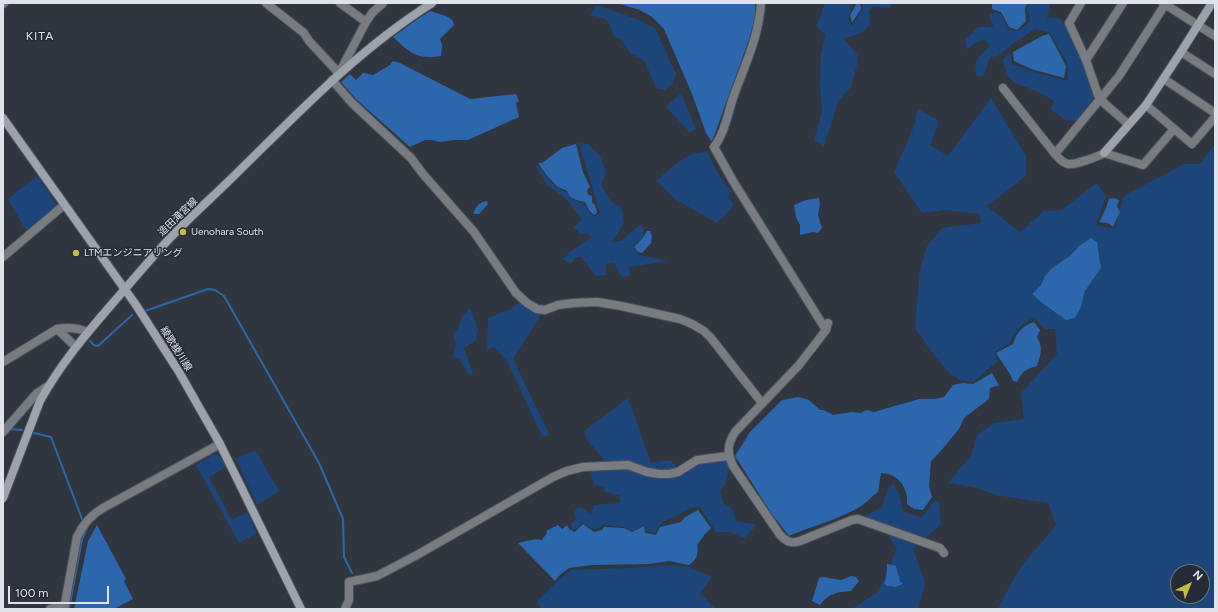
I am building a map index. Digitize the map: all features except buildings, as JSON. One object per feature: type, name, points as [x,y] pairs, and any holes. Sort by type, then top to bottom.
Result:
[{"type":"main road","name":"造田滝宮線","points":[[3,498],[40,401],[48,386],[58,370],[76,347],[124,290],[175,232],[335,78],[363,53],[432,3]]},
{"type":"main road","points":[[1104,153],[1146,105],[1212,3]]},
{"type":"main road","name":"綾歌綾川線","points":[[3,118],[140,311],[179,372],[220,444],[301,609]]},
{"type":"street","points":[[266,3],[304,33],[336,70],[335,78],[352,103],[411,158],[474,232],[516,293],[527,303],[537,309],[545,310],[558,305],[572,303],[597,302],[613,304],[644,310],[692,324],[712,338],[762,403]]},
{"type":"street","points":[[340,3],[366,22]]},
{"type":"street","points":[[335,78],[366,22],[372,13],[384,3]]},
{"type":"street","points":[[761,3],[756,37],[734,95],[722,133],[714,147],[741,194],[827,326],[799,365],[768,400],[762,403],[735,432],[730,441],[728,456],[733,466],[780,536],[786,541],[793,543],[800,541],[858,519],[940,548],[944,553]]},
{"type":"street","points":[[1081,3],[1069,23],[1086,60],[1101,99],[1128,124]]},
{"type":"street","points":[[1086,60],[1123,3]]},
{"type":"street","points":[[1055,154],[1119,76],[1165,4],[1215,36]]},
{"type":"street","points":[[1181,52],[1215,74]]},
{"type":"street","points":[[1164,79],[1215,113]]},
{"type":"street","points":[[1004,88],[1055,154],[1063,162],[1069,164],[1099,156],[1104,153],[1143,165],[1174,129]]},
{"type":"street","points":[[1146,105],[1192,144],[1215,117]]},
{"type":"street","points":[[3,257],[64,205]]},
{"type":"street","points":[[3,362],[57,329],[65,328],[88,332]]},
{"type":"street","points":[[57,329],[76,347]]},
{"type":"street","points":[[3,432],[37,393],[48,386]]},
{"type":"street","points":[[50,609],[64,607],[77,537],[88,520],[95,513],[220,444]]},
{"type":"street","points":[[345,609],[349,600],[349,582],[377,576],[417,555],[553,477],[567,471],[583,467],[628,466],[647,472],[668,474],[678,472],[697,460],[728,456]]},
{"type":"shaded area","points":[[617,3],[755,3],[755,18],[748,42],[711,141],[706,133],[692,94],[664,29],[652,17],[640,10]]},
{"type":"shaded area","points":[[825,3],[850,3],[851,11],[848,19],[852,26],[862,10],[863,3],[892,3],[890,8],[874,7],[869,10],[870,24],[863,32],[843,39],[857,54],[857,64],[851,87],[838,102],[824,146],[814,140],[822,111],[820,83],[821,55],[825,35],[817,26]]},
{"type":"shaded area","points":[[854,3],[860,3],[861,9],[852,23],[850,15],[856,5]]},
{"type":"shaded area","points":[[992,3],[1027,3],[1025,10],[1026,21],[1017,30],[1009,27],[1001,12],[992,9]]},
{"type":"shaded area","points":[[1029,3],[1050,3],[1047,18],[1059,18],[1066,25],[1095,94],[1077,121],[1066,120],[1051,110],[1054,101],[1037,91],[1016,83],[1009,77],[1005,67],[1003,59],[1010,52],[1012,64],[1036,73],[1068,81],[1067,62],[1049,32],[1035,29],[998,56],[990,57],[984,75],[977,77],[976,63],[982,53],[990,46],[984,39],[975,43],[967,50],[965,40],[978,27],[994,27],[989,16],[994,12],[1001,14],[1009,30],[1018,31],[1030,21],[1027,9]]},
{"type":"shaded area","points":[[595,6],[600,6],[639,20],[655,28],[676,74],[673,83],[665,90],[656,88],[644,60],[630,53],[621,39],[613,36],[609,23],[604,18],[590,16]]},
{"type":"shaded area","points":[[431,11],[448,17],[454,25],[440,39],[442,45],[441,56],[420,56],[409,51],[393,37]]},
{"type":"shaded area","points":[[1049,34],[1066,66],[1064,78],[1031,69],[1014,61],[1013,52],[1042,36]]},
{"type":"shaded area","points":[[393,61],[400,63],[470,99],[516,94],[519,101],[516,103],[519,117],[468,140],[440,142],[425,140],[410,147],[357,100],[341,82],[350,74],[356,80],[363,73],[373,75],[390,65]]},
{"type":"shaded area","points":[[681,93],[696,129],[690,133],[666,107]]},
{"type":"shaded area","points":[[991,98],[1026,156],[1026,176],[987,206],[1020,232],[1044,211],[1062,210],[1096,183],[1106,196],[1096,225],[1115,229],[1124,196],[1184,164],[1200,164],[1215,144],[1215,609],[997,609],[1020,568],[1056,525],[1048,503],[996,495],[977,488],[948,483],[972,454],[977,435],[994,423],[1024,419],[1021,393],[1057,354],[1055,329],[1045,329],[1034,317],[1019,328],[1009,344],[994,353],[998,361],[973,382],[960,380],[949,373],[915,328],[920,270],[927,246],[942,228],[981,223],[979,214],[945,210],[922,213],[894,172],[914,126],[918,109],[939,121],[930,145],[948,156]],"holes":[[[1091,238],[1100,257],[1096,275],[1085,291],[1081,307],[1054,312],[1033,294],[1052,268],[1071,255],[1079,246]]]},
{"type":"shaded area","points":[[579,143],[588,144],[600,156],[606,173],[601,185],[612,202],[621,207],[624,223],[612,242],[621,241],[640,225],[644,229],[642,238],[633,246],[639,255],[668,261],[629,267],[630,276],[622,277],[614,263],[606,264],[606,275],[596,276],[581,257],[576,257],[571,264],[563,259],[570,252],[592,237],[587,233],[580,234],[574,227],[582,219],[565,198],[547,185],[535,165],[553,184],[568,193],[570,198],[583,204],[594,217],[600,213]]},
{"type":"shaded area","points":[[576,144],[583,172],[590,187],[587,190],[588,195],[592,196],[592,202],[595,205],[597,213],[594,215],[589,210],[585,202],[570,197],[567,191],[558,187],[547,176],[538,163],[542,163],[562,148]]},
{"type":"shaded area","points":[[707,151],[716,170],[731,192],[727,196],[734,205],[717,223],[675,199],[656,181],[689,155]]},
{"type":"shaded area","points":[[37,176],[58,207],[27,232],[8,199]]},
{"type":"shaded area","points":[[819,198],[820,204],[818,215],[822,228],[818,233],[813,232],[800,235],[800,225],[796,217],[794,205],[806,200]]},
{"type":"shaded area","points":[[1114,198],[1119,200],[1117,206],[1120,212],[1113,227],[1108,223],[1099,222],[1109,199]]},
{"type":"shaded area","points":[[487,201],[488,204],[479,214],[473,213],[478,205]]},
{"type":"shaded area","points":[[647,231],[650,231],[652,236],[651,243],[642,253],[638,252],[634,247]]},
{"type":"shaded area","points":[[1091,238],[1097,242],[1101,268],[1085,291],[1081,307],[1075,318],[1066,320],[1032,294],[1041,285],[1045,276],[1052,268],[1071,255],[1079,246]]},
{"type":"shaded area","points":[[519,302],[541,315],[513,359],[550,436],[542,436],[506,359],[494,347],[487,350],[488,318],[511,309]]},
{"type":"shaded area","points":[[470,308],[478,329],[476,340],[464,348],[473,374],[468,374],[459,358],[453,358],[456,344],[453,336],[459,326],[461,318]]},
{"type":"shaded area","points":[[1034,322],[1040,330],[1037,337],[1041,351],[1040,358],[1037,366],[1025,371],[1017,382],[1013,381],[996,353],[1013,344],[1020,330],[1026,325]]},
{"type":"shaded area","points":[[992,373],[999,385],[990,388],[989,399],[964,418],[959,429],[931,461],[929,486],[932,497],[923,510],[914,509],[907,504],[906,492],[901,482],[892,476],[881,473],[878,492],[861,506],[842,516],[789,536],[771,513],[735,456],[750,432],[782,400],[798,397],[809,400],[820,410],[824,410],[833,415],[852,412],[861,413],[867,410],[874,412],[919,399],[935,399],[944,397],[953,385],[963,383],[973,384]]},
{"type":"shaded area","points":[[628,398],[651,463],[670,460],[681,471],[698,461],[724,458],[730,464],[726,483],[720,490],[723,503],[732,509],[736,521],[757,525],[744,538],[730,532],[716,532],[700,507],[691,508],[660,524],[656,533],[646,531],[644,525],[632,531],[624,527],[604,525],[594,530],[582,523],[576,530],[572,529],[571,524],[576,519],[574,510],[582,507],[591,515],[594,505],[620,503],[619,495],[604,492],[605,487],[594,485],[591,474],[594,465],[604,464],[603,458],[587,440],[584,431]]},
{"type":"shaded area","points":[[255,450],[279,491],[257,505],[236,459]]},
{"type":"shaded area","points":[[213,455],[219,455],[226,467],[209,477],[232,520],[247,512],[257,533],[239,543],[196,465]]},
{"type":"shaded area","points":[[893,483],[899,494],[903,512],[922,517],[935,500],[939,502],[941,524],[913,549],[925,583],[918,609],[852,609],[878,592],[897,549],[886,532],[865,516],[882,507],[888,489]]},
{"type":"shaded area","points":[[698,510],[711,528],[697,545],[698,552],[696,557],[689,565],[669,561],[650,564],[592,565],[569,568],[555,581],[518,543],[536,539],[542,540],[547,533],[546,531],[558,525],[562,529],[567,525],[569,529],[575,532],[583,524],[594,532],[602,530],[604,527],[624,528],[632,532],[644,526],[645,533],[656,535],[660,527],[681,522],[685,517]]},
{"type":"shaded area","points":[[97,525],[126,579],[124,581],[133,599],[114,609],[74,609],[88,541]]},
{"type":"shaded area","points":[[887,564],[896,566],[900,577],[899,580],[903,584],[895,587],[884,584]]},
{"type":"shaded area","points":[[669,565],[689,567],[712,577],[700,593],[716,609],[541,609],[537,602],[554,584],[571,570]]},
{"type":"shaded area","points":[[851,576],[856,577],[859,581],[851,591],[834,594],[823,601],[820,605],[812,601],[819,578],[823,577],[841,580]]},
{"type":"waterway","points":[[145,311],[208,289],[215,290],[224,296],[319,463],[343,519],[344,557],[352,573]]},
{"type":"waterway","points":[[90,341],[94,345],[98,346],[132,315]]},
{"type":"waterway","points":[[42,343],[54,336]]},
{"type":"waterway","points":[[9,429],[22,430]]},
{"type":"waterway","points":[[34,433],[51,437],[82,519]]},
{"type":"waterway","points":[[69,609],[82,539],[87,528]]},
{"type":"place","name":"Uenohara South","points":[[183,232]]},
{"type":"place","name":"LTMエンジニアリング","points":[[76,253]]},
{"type":"district","name":"KITA","points":[[40,36]]}]
